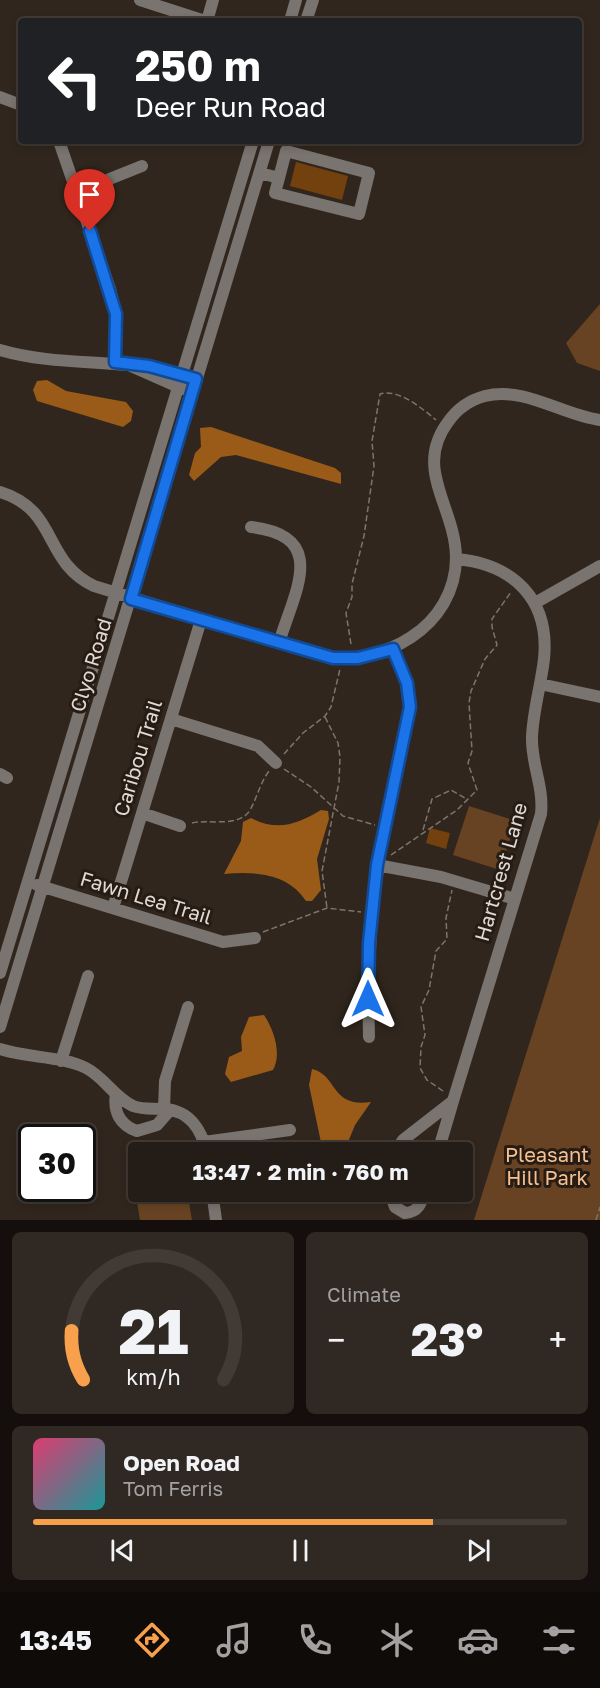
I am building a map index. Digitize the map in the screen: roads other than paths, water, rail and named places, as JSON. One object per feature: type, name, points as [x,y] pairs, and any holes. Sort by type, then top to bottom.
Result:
[{"type":"street","points":[[140,0],[197,18]]},
{"type":"street","points":[[207,18],[213,0]]},
{"type":"street","points":[[291,18],[296,0]]},
{"type":"street","points":[[307,18],[313,0]]},
{"type":"street","points":[[0,97],[18,104]]},
{"type":"street","points":[[60,144],[116,314],[121,363]]},
{"type":"street","name":"Clyo Road","points":[[0,973],[252,144]]},
{"type":"street","name":"Clyo Road","points":[[0,1027],[268,144]]},
{"type":"street","points":[[286,151],[369,173],[359,214],[275,193],[279,178],[286,151]]},
{"type":"street","points":[[76,192],[142,166]]},
{"type":"street","points":[[260,172],[279,178]]},
{"type":"street","points":[[0,350],[32,358],[149,366],[179,380],[192,392]]},
{"type":"street","points":[[179,380],[196,379]]},
{"type":"street","points":[[0,492],[34,510],[48,532],[60,558],[73,574],[94,586],[279,643],[343,659],[358,658],[393,649],[418,633],[440,608],[449,589],[456,559],[452,524],[435,480],[434,469],[436,447],[444,427],[453,415],[471,401],[503,394],[526,398],[575,416],[600,420]]},
{"type":"street","points":[[251,527],[270,529],[287,536],[300,556],[300,575],[279,643]]},
{"type":"street","name":"Hartcrest Lane","points":[[441,1142],[541,814],[541,784],[531,741],[545,645],[535,603],[506,573],[477,561],[456,559]]},
{"type":"street","points":[[535,603],[600,566]]},
{"type":"street","name":"Caribou Trail","points":[[113,908],[201,620]]},
{"type":"street","points":[[369,1037],[368,981],[371,915],[377,865],[410,707],[407,683],[393,649]]},
{"type":"street","points":[[540,684],[600,697]]},
{"type":"street","points":[[171,719],[258,746],[276,763]]},
{"type":"street","points":[[142,813],[180,826]]},
{"type":"street","points":[[377,865],[454,881],[515,899]]},
{"type":"street","name":"Fawn Lea Trail","points":[[27,882],[223,942],[255,938]]},
{"type":"street","points":[[61,1061],[88,976]]},
{"type":"street","points":[[116,1094],[118,1118],[124,1125],[137,1131],[158,1125],[167,1109],[165,1081],[188,1007]]},
{"type":"street","points":[[0,1049],[35,1058],[61,1061],[88,1070],[116,1094],[140,1108],[167,1109],[193,1122],[203,1142]]},
{"type":"street","points":[[402,1142],[453,1101]]},
{"type":"street","points":[[230,1142],[291,1130]]},
{"type":"street","points":[[214,1202],[216,1220]]},
{"type":"street","points":[[393,1202],[395,1207],[405,1213],[416,1211],[421,1202]]},
{"type":"park label","name":"Pleasant Hill Park","points":[[547,1166]]}]
